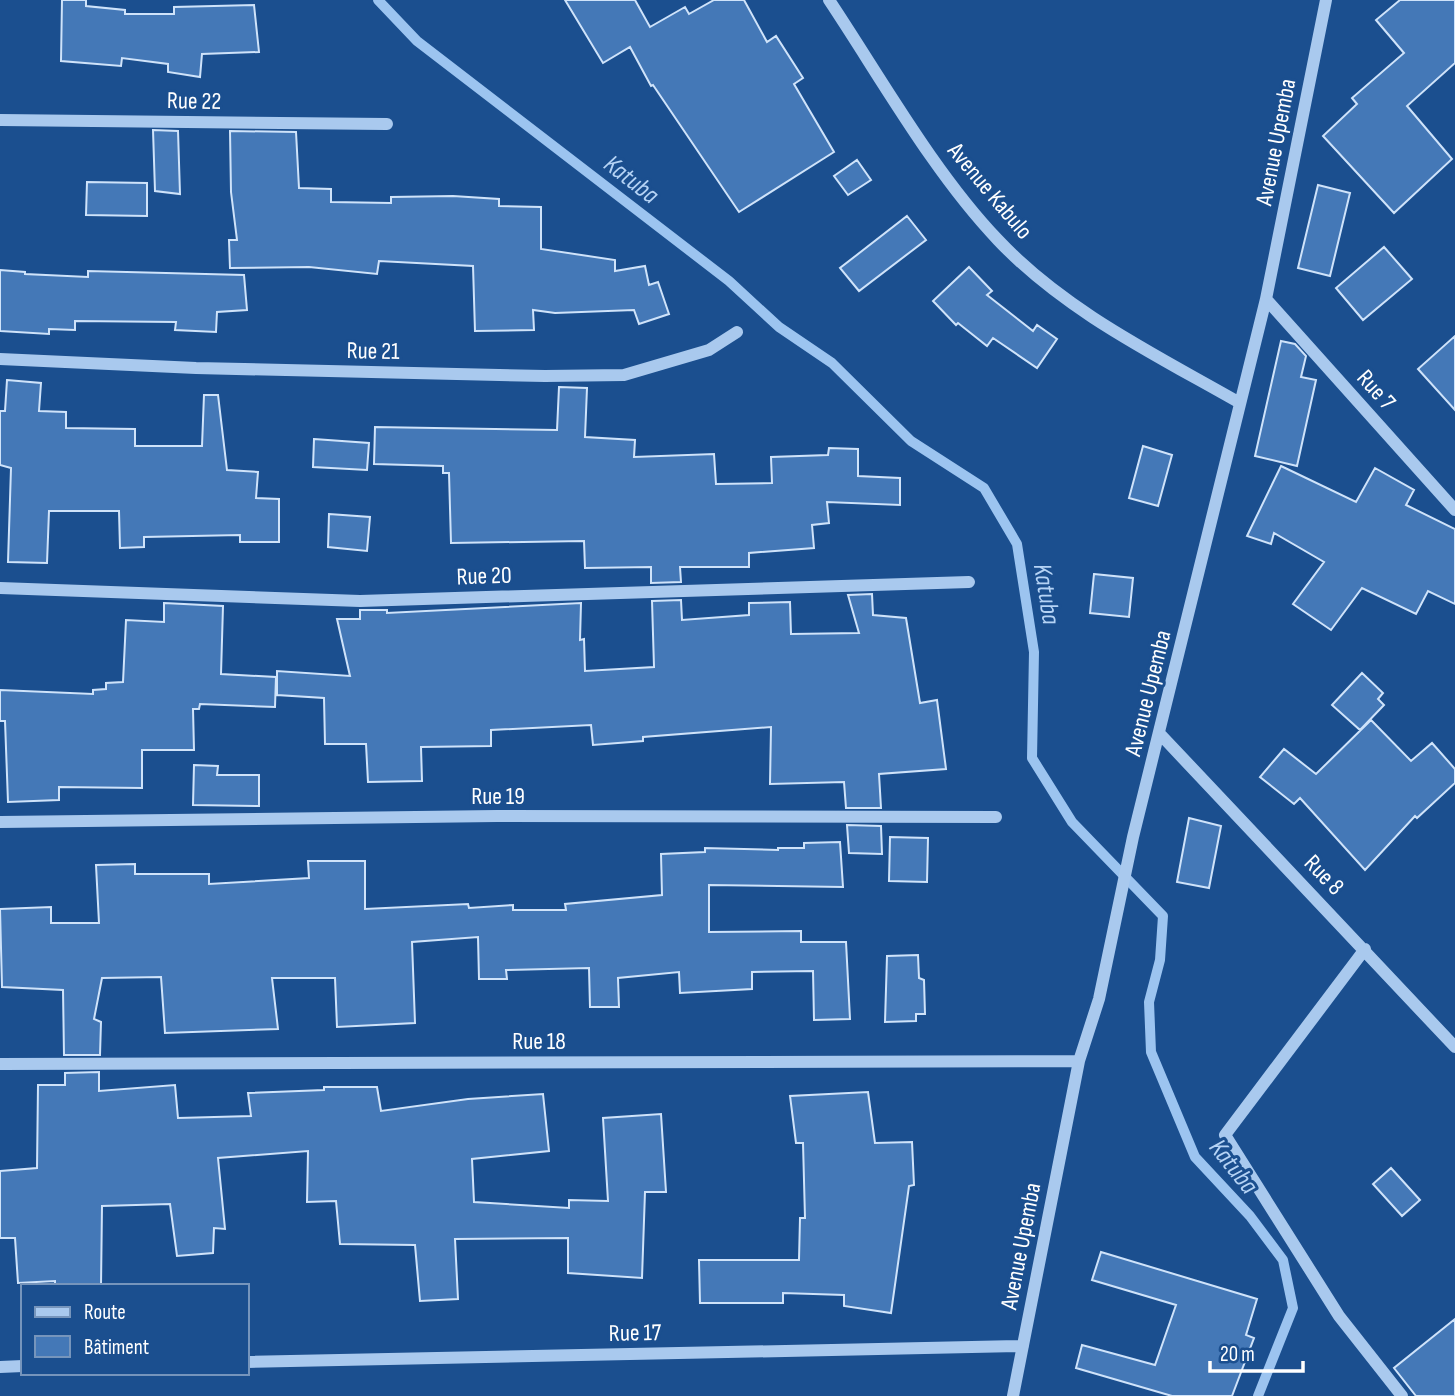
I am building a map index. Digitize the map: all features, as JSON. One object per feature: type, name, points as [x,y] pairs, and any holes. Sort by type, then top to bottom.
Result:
[{"type":"street","name":"Avenue Kabulo","points":[[829,0],[946,176],[998,240],[1055,290],[1113,331],[1240,403]]},
{"type":"street","name":"Avenue Upemba","points":[[1013,1396],[1079,1061],[1099,999],[1133,837],[1266,299],[1326,0]]},
{"type":"street","name":"Rue 22","points":[[0,120],[387,124]]},
{"type":"street","name":"Rue 7","points":[[1266,299],[1455,510]]},
{"type":"street","name":"Rue 21","points":[[0,359],[196,368],[545,376],[624,375],[709,350],[737,332]]},
{"type":"street","name":"Rue 20","points":[[0,589],[360,601],[969,582]]},
{"type":"street","name":"Rue 8","points":[[1160,734],[1455,1047]]},
{"type":"street","name":"Rue 19","points":[[0,822],[497,816],[996,817]]},
{"type":"street","points":[[1365,949],[1224,1135],[1339,1316],[1402,1396]]},
{"type":"street","name":"Rue 18","points":[[0,1064],[1079,1061]]},
{"type":"street","name":"Rue 17","points":[[248,1362],[1023,1346]]},
{"type":"street","points":[[0,1367],[21,1367]]},
{"type":"building","points":[[62,0],[86,0],[86,6],[125,10],[125,14],[174,14],[174,7],[254,5],[259,52],[202,54],[200,77],[168,72],[168,64],[122,58],[121,66],[61,61]]},
{"type":"building","points":[[565,0],[635,0],[650,27],[685,7],[689,14],[714,0],[744,0],[767,42],[776,36],[803,78],[794,84],[834,152],[739,212],[653,85],[651,86],[630,47],[603,63]]},
{"type":"building","points":[[1400,0],[1455,0],[1455,63],[1407,106],[1452,159],[1394,213],[1323,136],[1357,104],[1352,98],[1404,53],[1376,20]]},
{"type":"building","points":[[153,130],[178,131],[180,194],[155,191]]},
{"type":"building","points":[[230,131],[296,132],[299,188],[331,189],[331,202],[391,203],[391,197],[453,196],[499,199],[499,206],[541,207],[541,249],[615,260],[615,271],[645,266],[649,285],[658,282],[669,314],[639,324],[634,310],[555,313],[533,310],[534,330],[475,331],[473,266],[379,261],[377,274],[309,267],[230,268],[229,240],[237,240],[231,192]]},
{"type":"building","points":[[857,160],[871,180],[848,195],[834,176]]},
{"type":"building","points":[[87,182],[147,183],[147,216],[86,215]]},
{"type":"building","points":[[1318,185],[1350,193],[1330,276],[1298,268]]},
{"type":"building","points":[[907,216],[926,240],[859,291],[840,268]]},
{"type":"building","points":[[1384,247],[1412,279],[1363,320],[1336,288]]},
{"type":"building","points":[[969,267],[992,291],[987,295],[1033,331],[1037,325],[1057,339],[1037,368],[993,338],[987,346],[958,323],[956,325],[933,301]]},
{"type":"building","points":[[0,270],[88,277],[88,271],[244,275],[247,310],[217,312],[216,332],[175,330],[176,322],[75,321],[75,330],[49,329],[49,334],[0,331]]},
{"type":"building","points":[[1455,336],[1455,410],[1418,369]]},
{"type":"building","points":[[1281,341],[1295,344],[1306,356],[1301,377],[1316,380],[1297,466],[1255,456]]},
{"type":"building","points":[[7,380],[41,383],[39,411],[66,412],[66,428],[135,429],[135,446],[202,446],[204,395],[218,395],[227,470],[258,472],[256,498],[279,499],[279,542],[240,542],[240,535],[144,537],[144,547],[120,548],[119,511],[49,511],[47,563],[8,562],[11,468],[0,465],[0,411],[5,411]]},
{"type":"building","points":[[559,387],[587,388],[585,437],[635,440],[634,457],[714,454],[716,484],[772,483],[771,457],[828,455],[829,448],[858,449],[858,476],[900,478],[900,505],[827,502],[829,523],[812,525],[814,548],[749,553],[749,567],[680,567],[681,582],[651,583],[651,567],[585,568],[584,541],[451,543],[449,473],[443,473],[443,466],[374,464],[375,427],[557,430]]},
{"type":"building","points":[[314,439],[369,443],[367,470],[313,467]]},
{"type":"building","points":[[1143,446],[1172,455],[1158,506],[1129,498]]},
{"type":"building","points":[[1281,466],[1356,502],[1375,468],[1414,490],[1406,505],[1455,529],[1455,604],[1428,591],[1416,614],[1362,588],[1331,630],[1293,604],[1324,562],[1274,533],[1271,544],[1247,536]]},
{"type":"building","points":[[329,514],[370,517],[367,551],[328,547]]},
{"type":"building","points":[[1094,574],[1133,578],[1129,617],[1090,613]]},
{"type":"building","points":[[872,594],[873,615],[906,618],[920,703],[937,700],[946,769],[879,774],[881,808],[846,808],[844,782],[770,784],[771,727],[643,737],[643,741],[593,745],[591,725],[491,730],[491,746],[421,747],[422,781],[368,782],[366,744],[325,744],[324,698],[277,695],[277,671],[350,676],[337,619],[360,619],[360,610],[387,610],[387,613],[581,603],[580,640],[584,639],[585,671],[654,667],[652,601],[681,600],[682,620],[749,615],[749,603],[790,602],[791,634],[859,633],[848,595]]},
{"type":"building","points":[[164,603],[223,606],[221,674],[276,677],[275,707],[200,704],[199,709],[193,709],[194,750],[142,750],[142,788],[59,787],[59,800],[8,802],[5,721],[0,721],[0,690],[93,694],[93,690],[106,689],[106,683],[123,682],[126,620],[164,622]]},
{"type":"building","points":[[1362,673],[1383,693],[1378,699],[1384,705],[1360,730],[1332,705]]},
{"type":"building","points":[[1371,720],[1411,761],[1432,743],[1455,769],[1455,783],[1417,818],[1415,816],[1365,870],[1300,798],[1294,804],[1260,777],[1284,749],[1316,774]]},
{"type":"building","points":[[194,765],[218,766],[217,775],[259,775],[259,806],[193,805]]},
{"type":"building","points":[[1189,818],[1221,826],[1209,888],[1177,882]]},
{"type":"building","points":[[847,825],[881,826],[882,854],[849,853]]},
{"type":"building","points":[[890,837],[928,838],[927,882],[889,881]]},
{"type":"building","points":[[840,842],[843,887],[709,885],[709,932],[801,931],[801,942],[846,942],[850,1019],[814,1020],[813,971],[752,972],[752,989],[680,993],[679,972],[618,978],[619,1007],[590,1007],[589,968],[506,970],[507,979],[479,979],[478,937],[412,942],[415,1023],[337,1027],[335,978],[272,978],[278,1029],[165,1033],[161,977],[102,978],[94,1019],[101,1022],[100,1055],[64,1055],[63,990],[2,987],[0,909],[51,907],[51,923],[99,923],[96,865],[135,864],[135,874],[209,874],[209,884],[309,878],[308,861],[365,861],[365,909],[468,904],[469,908],[513,905],[513,910],[566,910],[565,904],[662,895],[661,854],[705,852],[705,848],[778,850],[804,848],[804,843]]},
{"type":"building","points":[[918,955],[919,978],[924,980],[925,1014],[916,1014],[916,1021],[885,1022],[887,956]]},
{"type":"building","points":[[99,1072],[99,1091],[175,1085],[178,1118],[251,1116],[248,1093],[324,1090],[324,1087],[377,1087],[381,1111],[468,1099],[543,1094],[549,1151],[472,1159],[474,1202],[569,1208],[569,1200],[608,1201],[603,1118],[661,1114],[666,1192],[645,1192],[642,1278],[568,1273],[568,1238],[455,1239],[458,1299],[420,1301],[415,1245],[340,1244],[336,1201],[307,1202],[308,1151],[218,1158],[225,1229],[214,1228],[213,1253],[177,1256],[170,1204],[102,1206],[101,1284],[55,1284],[55,1281],[18,1283],[15,1238],[0,1238],[0,1171],[37,1168],[38,1085],[65,1085],[65,1073]]},
{"type":"building","points":[[868,1092],[875,1143],[912,1142],[914,1185],[909,1186],[891,1313],[844,1306],[844,1295],[783,1293],[783,1303],[700,1303],[699,1260],[799,1260],[800,1218],[805,1218],[803,1143],[796,1143],[790,1096]]},
{"type":"building","points":[[1391,1168],[1420,1200],[1402,1216],[1373,1184]]},
{"type":"building","points":[[1101,1252],[1257,1299],[1246,1335],[1254,1338],[1232,1396],[1172,1396],[1076,1368],[1082,1345],[1155,1365],[1176,1305],[1092,1280]]},
{"type":"building","points":[[1455,1319],[1455,1396],[1416,1396],[1394,1368]]},
{"type":"waterway","name":"Katuba","points":[[378,0],[417,41],[729,281],[779,327],[832,363],[911,441],[984,488],[1017,544],[1034,652],[1032,758],[1072,822],[1163,916],[1160,960],[1149,1002],[1151,1052],[1195,1157],[1250,1216],[1283,1260],[1293,1308],[1258,1396]]}]
